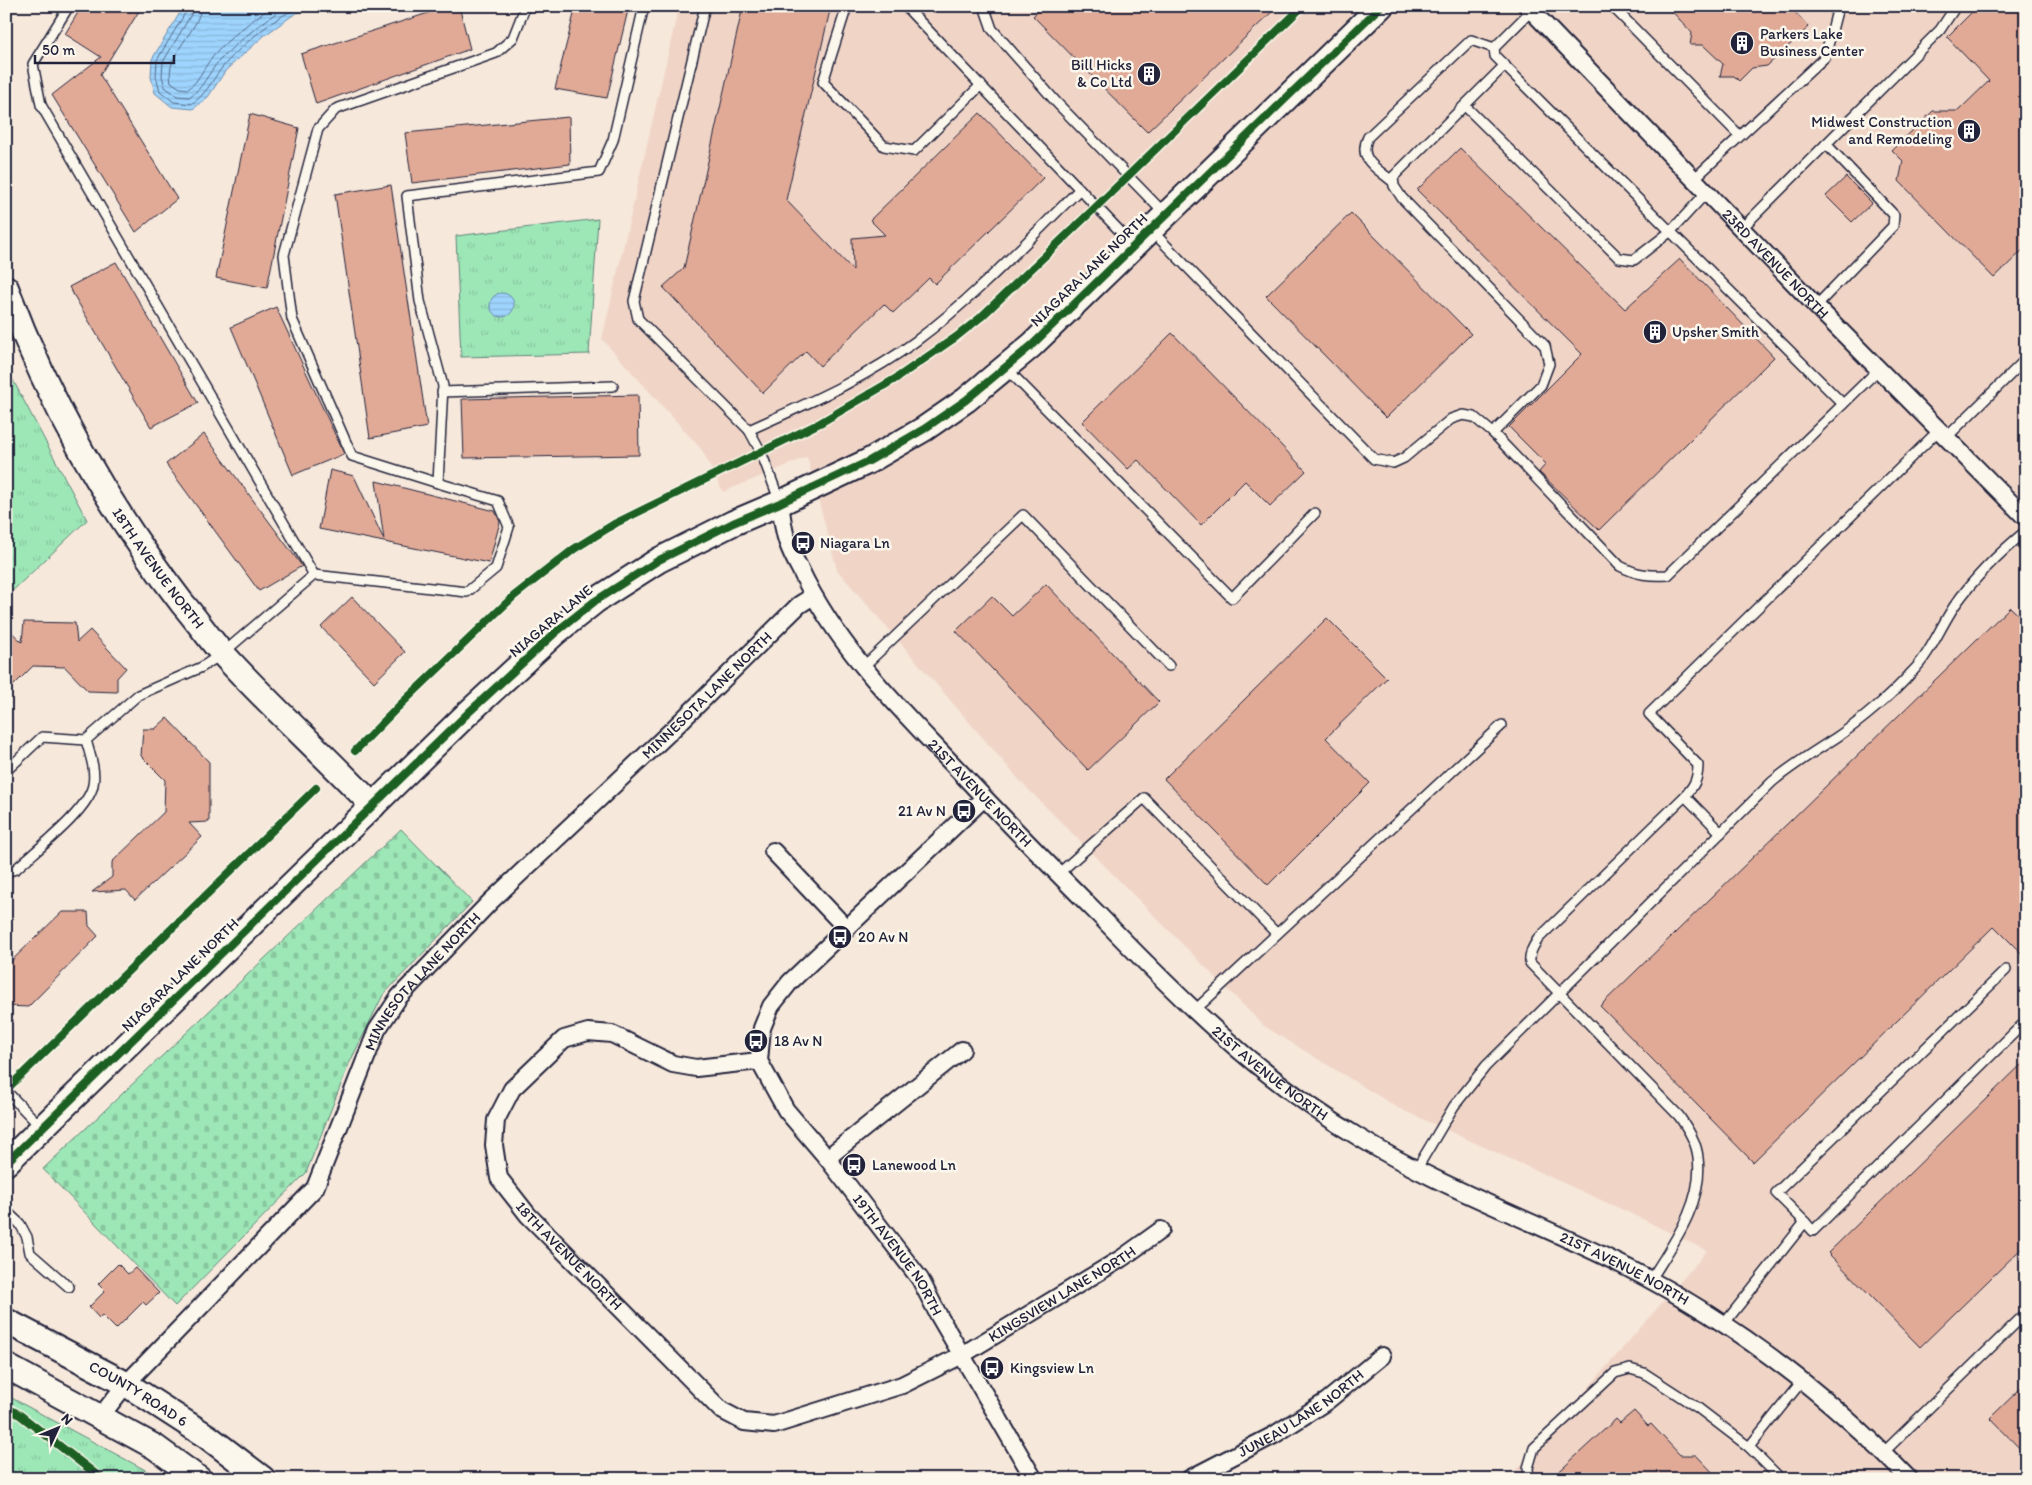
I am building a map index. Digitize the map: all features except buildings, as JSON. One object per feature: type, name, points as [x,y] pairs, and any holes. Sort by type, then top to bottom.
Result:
[{"type":"street","name":"NIAGARA LANE NORTH","points":[[780,503],[894,448],[959,405],[1006,368],[1381,6]]},
{"type":"street","name":"23RD AVENUE NORTH","points":[[1529,8],[1740,229],[2026,518]]},
{"type":"street","name":"18TH AVENUE NORTH","points":[[6,288],[24,335],[62,417],[105,494],[156,568],[223,653],[373,806]]},
{"type":"street","name":"21ST AVENUE NORTH","points":[[780,503],[787,541],[813,596],[830,623],[864,667],[894,702],[984,798],[1221,1036],[1287,1089],[1358,1137],[1416,1170],[1623,1266],[1724,1324],[1765,1352],[1830,1403],[1909,1479]]},
{"type":"street","name":"NIAGARA LANE","points":[[373,806],[523,661],[595,601],[659,560],[733,523],[780,503]]},
{"type":"street","name":"MINNESOTA LANE NORTH","points":[[100,1417],[126,1384],[315,1188],[377,1030],[399,997],[498,894],[671,730],[799,605],[813,596]]},
{"type":"street","points":[[759,1061],[762,1028],[771,1006],[790,982],[984,798]]},
{"type":"street","name":"NIAGARA LANE NORTH","points":[[6,1163],[373,806]]},
{"type":"street","points":[[773,851],[848,929]]},
{"type":"street","name":"18TH AVENUE NORTH","points":[[759,1061],[696,1068],[673,1064],[612,1034],[588,1032],[564,1039],[512,1089],[496,1120],[494,1145],[499,1178],[528,1215],[722,1410],[744,1422],[774,1425],[784,1422],[902,1385],[962,1355]]},
{"type":"street","points":[[828,1158],[962,1050]]},
{"type":"street","name":"19TH AVENUE NORTH","points":[[759,1061],[786,1110],[828,1158],[920,1279],[939,1316],[1034,1479]]},
{"type":"street","name":"KINGSVIEW LANE NORTH","points":[[962,1355],[1122,1258],[1161,1230]]},
{"type":"street","name":"COUNTY ROAD 6","points":[[6,1321],[126,1384],[208,1437],[263,1479]]},
{"type":"street","name":"JUNEAU LANE NORTH","points":[[1189,1479],[1274,1435],[1327,1401],[1382,1356]]},
{"type":"street","points":[[6,1366],[155,1447],[199,1479]]},
{"type":"lane","points":[[70,6],[33,64],[41,105],[314,575]]},
{"type":"lane","points":[[6,771],[42,736],[86,740],[138,695],[202,667],[223,653],[314,575],[467,592],[496,568],[509,527],[498,501],[352,456],[292,319],[284,255],[318,129],[336,109],[496,53],[513,38],[524,6]]},
{"type":"lane","points":[[438,483],[443,386],[420,301],[407,196],[599,172],[613,140],[644,6]]},
{"type":"lane","points":[[705,6],[634,301],[638,319],[749,430],[761,452],[780,503]]},
{"type":"lane","points":[[847,6],[824,82],[884,146],[914,151],[981,84]]},
{"type":"lane","points":[[905,6],[1134,246]]},
{"type":"lane","points":[[984,6],[992,29],[1158,222],[1374,459],[1393,463],[1404,458],[1451,419],[1463,415],[1474,417],[1493,433],[1620,566],[1634,573],[1650,576],[1668,576],[1879,369]]},
{"type":"lane","points":[[1612,6],[1739,135]]},
{"type":"lane","points":[[1740,229],[1940,30],[1956,6]]},
{"type":"lane","points":[[1529,8],[1494,48],[1495,56],[1843,404]]},
{"type":"lane","points":[[1694,179],[1739,135],[1825,57],[1837,8]]},
{"type":"lane","points":[[1493,433],[1541,385],[1549,364],[1545,346],[1402,198],[1393,182],[1366,159],[1363,147],[1368,137],[1472,40],[1494,48]]},
{"type":"lane","points":[[1393,182],[1393,177],[1505,65]]},
{"type":"lane","points":[[1465,106],[1619,258],[1634,260],[1670,231],[1706,193]]},
{"type":"lane","points":[[1816,306],[1893,226],[1894,215],[1826,144]]},
{"type":"lane","points":[[749,430],[811,402],[867,372],[915,342],[963,302],[1080,189]]},
{"type":"lane","points":[[1650,1281],[1694,1201],[1699,1176],[1698,1156],[1690,1133],[1679,1116],[1530,963],[1529,957],[1533,946],[1694,785],[1698,775],[1698,765],[1649,714],[1943,434],[2026,359]]},
{"type":"lane","points":[[1006,368],[1232,598],[1315,513]]},
{"type":"lane","points":[[442,392],[612,386]]},
{"type":"lane","points":[[864,667],[1023,515],[1169,666]]},
{"type":"lane","points":[[1416,1170],[1454,1106],[1471,1084],[1511,1041],[1788,768],[1839,736],[1910,675],[1922,662],[1955,606],[1971,584],[2026,531]]},
{"type":"lane","points":[[1194,1011],[1502,725]]},
{"type":"lane","points":[[6,872],[16,869],[78,812],[93,787],[94,772],[86,740]]},
{"type":"lane","points":[[1685,796],[1721,833]]},
{"type":"lane","points":[[1058,874],[1144,798],[1276,933]]},
{"type":"lane","points":[[2006,970],[1776,1193],[1813,1231],[2026,1021]]},
{"type":"lane","points":[[6,1091],[42,1128]]},
{"type":"lane","points":[[6,1211],[20,1224],[27,1237],[30,1253],[69,1287]]},
{"type":"lane","points":[[1724,1324],[1805,1222]]},
{"type":"lane","points":[[1883,1452],[2026,1313]]},
{"type":"lane","points":[[1529,1479],[1528,1468],[1534,1448],[1615,1373],[1622,1370],[1637,1370],[1644,1373],[1698,1408],[1750,1447],[1781,1479]]},
{"type":"lane","points":[[1750,1447],[1802,1381]]},
{"type":"shaded area","points":[[679,6],[2026,6],[2026,1479],[1509,1479],[1707,1251],[1634,1215],[1398,1108],[1264,1026],[1022,783],[837,570],[807,457],[723,492],[702,450],[602,339]]},
{"type":"green space","points":[[598,219],[589,354],[461,357],[456,236]]},
{"type":"green space","points":[[6,367],[87,520],[6,597]]},
{"type":"green space","points":[[401,829],[472,902],[383,995],[349,1064],[306,1173],[175,1306],[43,1169]]},
{"type":"green space","points":[[6,1395],[162,1479],[6,1479]]},
{"type":"water","points":[[184,6],[325,6],[296,13],[265,35],[226,70],[208,97],[193,109],[172,107],[155,93],[151,77],[152,59]]},
{"type":"water","points":[[502,293],[511,296],[514,305],[511,314],[502,317],[493,314],[490,305],[493,296]]},
{"type":"cycle path","points":[[355,751],[514,596],[574,549],[616,523],[820,423],[895,379],[956,337],[981,317],[1303,6]]},
{"type":"cycle path","points":[[6,1163],[468,713],[556,632],[595,601],[659,560],[733,523],[869,461],[924,429],[966,400],[1032,345],[1381,6]]},
{"type":"cycle path","points":[[6,1090],[316,788]]},
{"type":"cycle path","points":[[6,1407],[20,1415],[102,1479]]},
{"type":"place","name":"Parkers Lake Business Center","points":[[1742,43]]},
{"type":"place","name":"Bill Hicks & Co Ltd","points":[[1149,74]]},
{"type":"place","name":"Midwest Construction and Remodeling","points":[[1969,131]]},
{"type":"place","name":"Upsher Smith","points":[[1655,332]]},
{"type":"place","name":"Niagara Ln","points":[[803,543]]},
{"type":"place","name":"21 Av N","points":[[964,811]]},
{"type":"place","name":"20 Av N","points":[[840,937]]},
{"type":"place","name":"18 Av N","points":[[756,1041]]},
{"type":"place","name":"Lanewood Ln","points":[[854,1165]]},
{"type":"place","name":"Kingsview Ln","points":[[992,1368]]}]
